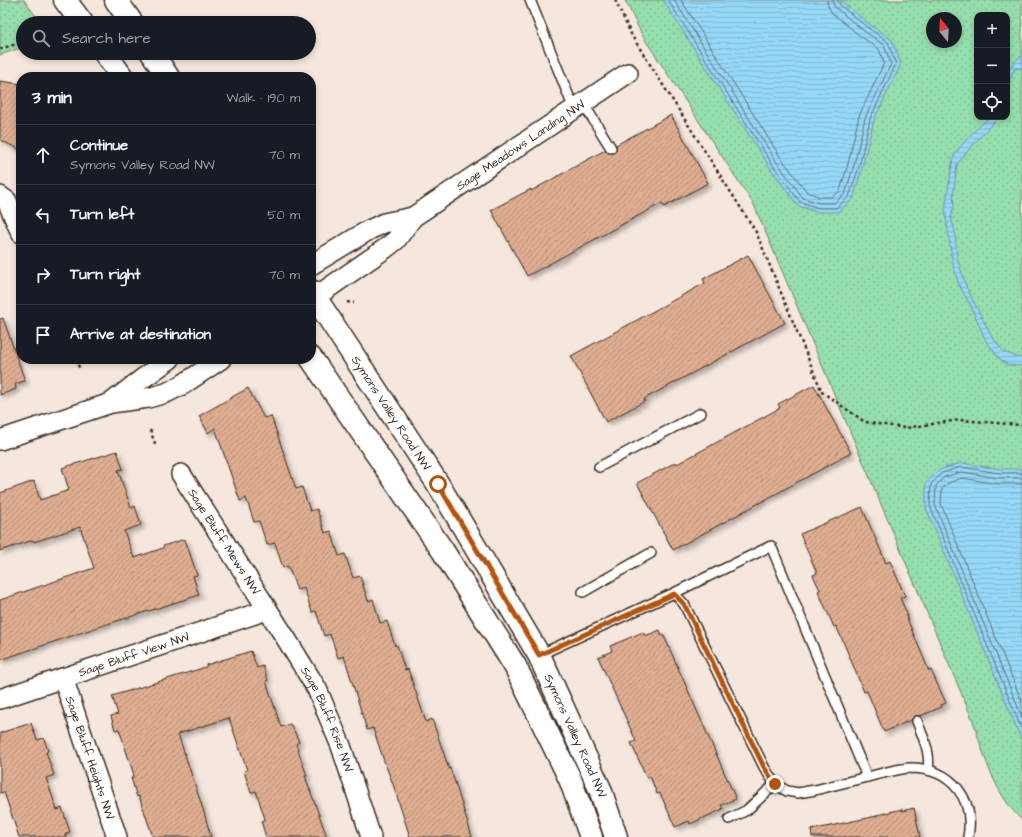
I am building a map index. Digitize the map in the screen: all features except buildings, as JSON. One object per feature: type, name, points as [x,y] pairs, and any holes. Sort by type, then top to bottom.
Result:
[{"type":"main road","points":[[65,0],[77,16]]},
{"type":"main road","points":[[116,0],[127,16]]},
{"type":"main road","points":[[110,60],[118,72]]},
{"type":"main road","points":[[157,60],[165,72]]},
{"type":"main road","name":"Symons Valley Road NW","points":[[316,302],[438,484],[539,655],[600,789],[616,837]]},
{"type":"main road","name":"Symons Valley Road NW","points":[[315,364],[443,551],[515,666],[570,779],[591,837]]},
{"type":"street","name":"Sage Meadows Landing NW","points":[[316,293],[386,248],[396,240],[414,217],[628,73]]},
{"type":"street","points":[[0,196],[7,201],[16,222]]},
{"type":"street","name":"Sage Meadows Landing NW","points":[[316,262],[369,230],[384,223],[414,217]]},
{"type":"street","points":[[111,403],[163,364]]},
{"type":"street","points":[[0,440],[111,403],[148,398],[166,393],[182,385],[214,364]]},
{"type":"street","name":"Sage Bluff Mews NW","points":[[181,474],[267,610]]},
{"type":"street","name":"Sage Bluff View NW","points":[[0,699],[267,610]]},
{"type":"street","name":"Sage Bluff Rise NW","points":[[267,610],[317,689],[341,746],[371,837]]},
{"type":"street","name":"Sage Bluff Heights NW","points":[[63,678],[117,837]]},
{"type":"lane","points":[[530,0],[578,106],[610,148]]},
{"type":"lane","points":[[599,467],[701,413]]},
{"type":"lane","points":[[539,655],[674,594],[771,546],[867,777]]},
{"type":"lane","points":[[583,592],[650,553]]},
{"type":"lane","points":[[674,594],[684,604],[764,767],[775,784],[787,791],[798,793],[911,768],[932,771],[946,777],[958,788],[965,800],[970,818],[968,837]]},
{"type":"lane","points":[[917,722],[930,759],[928,770]]},
{"type":"lane","points":[[729,819],[747,810],[775,784]]},
{"type":"path","points":[[616,0],[632,36],[756,232],[822,392],[865,422],[905,428],[959,420],[1022,425]]},
{"type":"path","points":[[0,49],[16,44]]},
{"type":"path","points":[[347,302],[354,303]]},
{"type":"path","points":[[78,364],[80,370]]},
{"type":"path","points":[[150,430],[156,446]]},
{"type":"green space","points":[[0,0],[24,0],[36,16],[16,16],[16,49],[0,55]]},
{"type":"green space","points":[[625,0],[1022,0],[1022,820],[1004,799],[986,761],[973,721],[754,205],[642,35]]},
{"type":"water","points":[[663,0],[840,0],[869,24],[892,40],[901,64],[874,120],[853,199],[838,212],[818,212],[798,206],[769,166]]},
{"type":"water","points":[[1022,56],[1022,68],[1014,69],[1010,80],[1010,68]]},
{"type":"water","points":[[987,120],[996,120],[957,164],[953,197],[954,205],[951,218],[955,232],[957,258],[967,289],[992,337],[1004,352],[1019,358],[1022,357],[1022,366],[1008,365],[999,358],[986,341],[971,306],[959,285],[953,265],[945,210],[953,158]]},
{"type":"water","points":[[961,463],[1000,469],[1022,469],[1022,741],[926,508],[926,483],[939,470]]},
{"type":"route","points":[[438,484],[539,655],[674,594],[684,604],[764,767],[775,784]]}]
